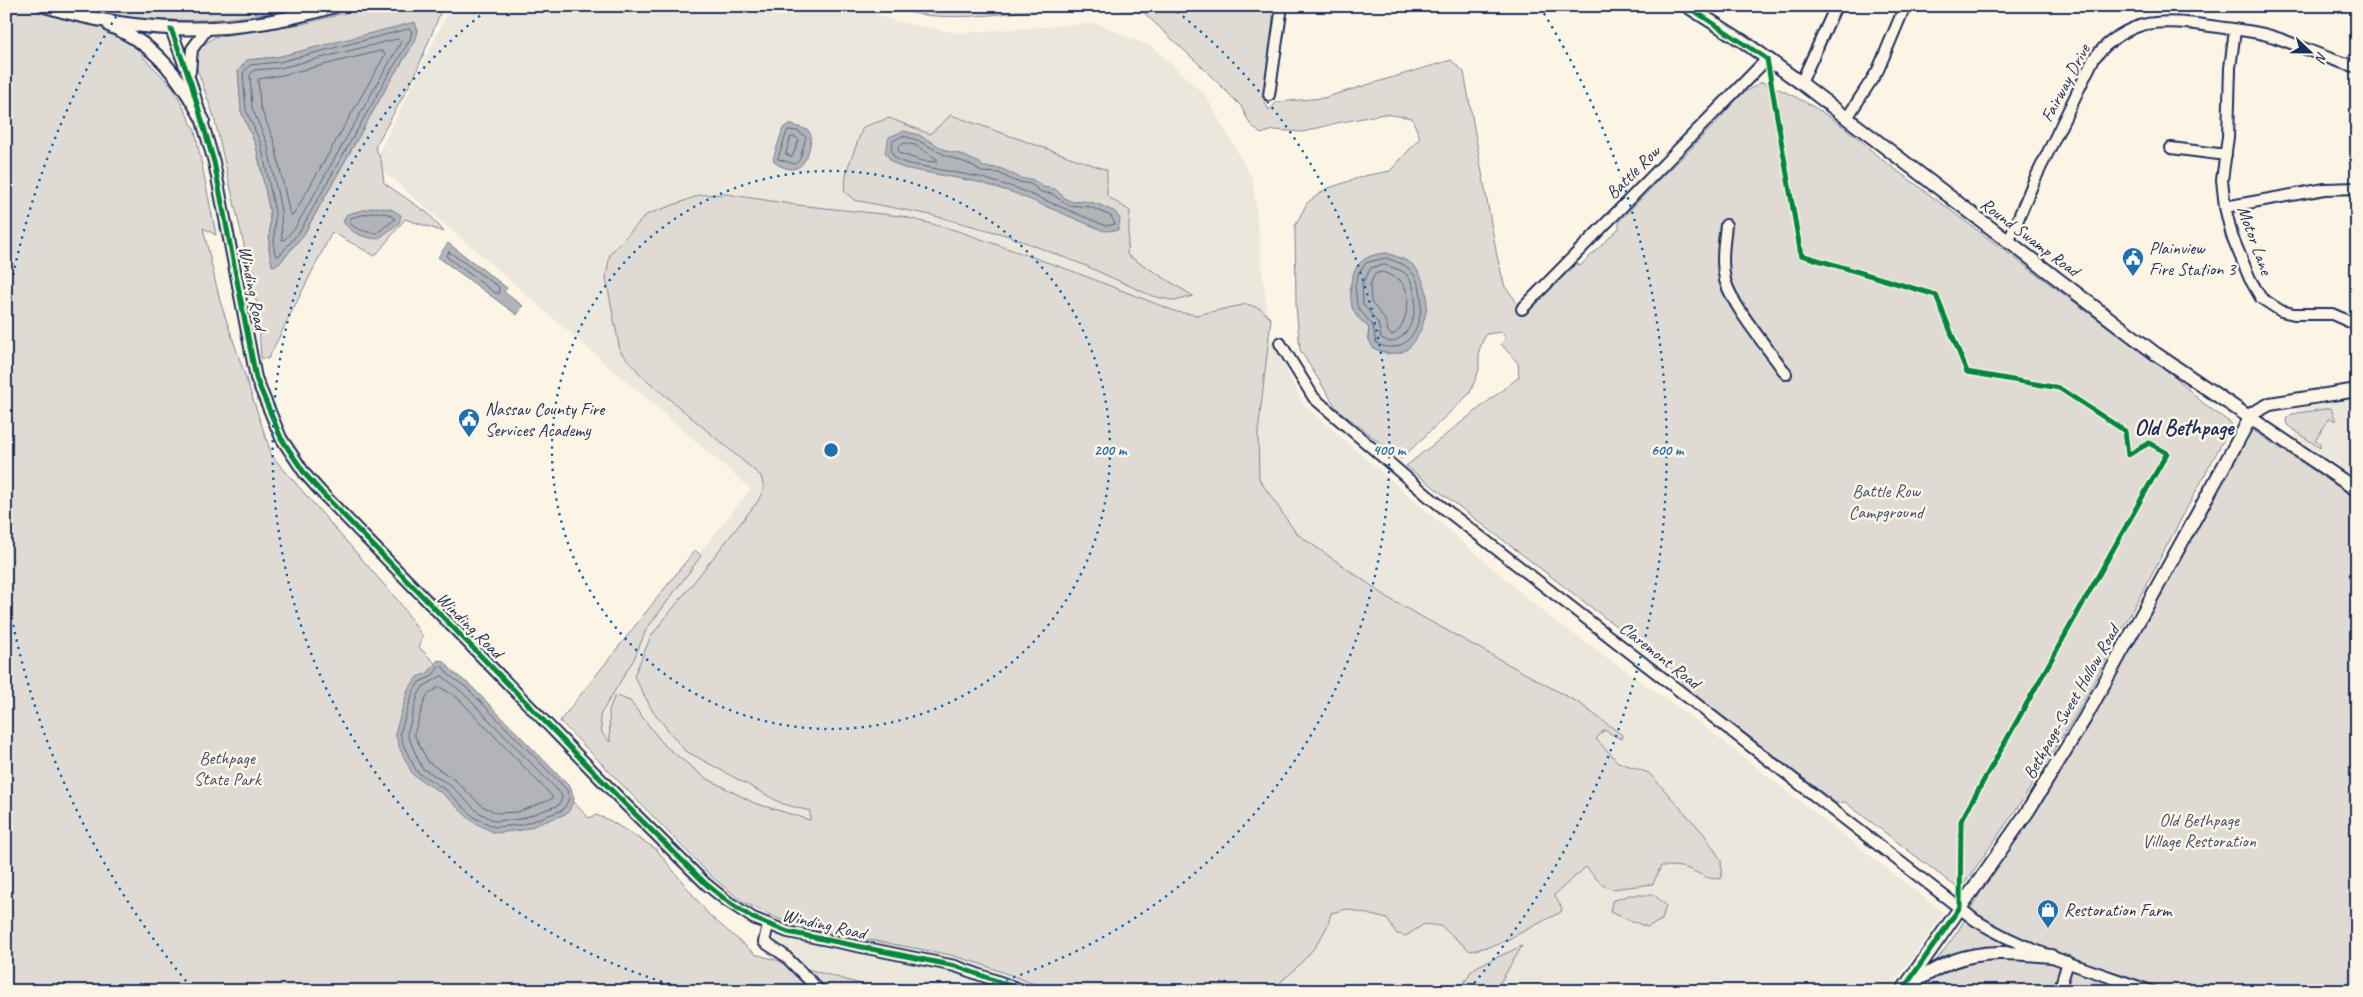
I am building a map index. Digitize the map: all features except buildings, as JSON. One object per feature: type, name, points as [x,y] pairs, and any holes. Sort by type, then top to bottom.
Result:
[{"type":"main road","points":[[44,6],[92,19],[115,28],[140,42],[162,59],[178,77],[203,120]]},
{"type":"main road","points":[[92,19],[171,29],[207,29],[242,27],[335,6]]},
{"type":"main road","name":"Round Swamp Road","points":[[1688,7],[1801,83],[2008,243],[2156,354],[2357,490]]},
{"type":"main road","points":[[2250,418],[2253,413],[2270,404],[2357,390]]},
{"type":"main road","name":"Bethpage-Sweet Hollow Road","points":[[1904,988],[2028,811],[2085,718],[2250,418]]},
{"type":"main road","points":[[1904,988],[1952,962],[1977,954],[2015,953],[2051,956]]},
{"type":"street","points":[[1270,95],[1282,6]]},
{"type":"street","points":[[1801,83],[1836,6]]},
{"type":"street","points":[[1847,118],[1878,70],[1905,6]]},
{"type":"street","name":"Fairway Drive","points":[[2008,243],[2034,180],[2086,72],[2105,44],[2128,29],[2156,21],[2176,21],[2274,36],[2337,62],[2357,66]]},
{"type":"street","name":"Winding Road","points":[[171,29],[203,120],[214,162],[256,378],[274,424],[289,452],[322,493],[684,863],[727,901],[768,925],[802,936],[955,966],[1025,991]]},
{"type":"street","points":[[191,83],[190,61],[192,48],[207,29]]},
{"type":"street","name":"Motor Lane","points":[[2235,30],[2230,68],[2230,112],[2222,180],[2232,236],[2250,279],[2262,298],[2281,311],[2294,314],[2332,314],[2357,325]]},
{"type":"street","name":"Battle Row","points":[[1522,308],[1767,59]]},
{"type":"street","points":[[2171,148],[2226,155]]},
{"type":"street","points":[[2226,207],[2325,190],[2357,188]]},
{"type":"street","points":[[1726,225],[1723,254],[1725,279],[1732,298],[1786,374]]},
{"type":"street","name":"Claremont Road","points":[[1280,343],[1314,398],[1428,496],[1897,862],[1975,920],[1995,933],[2051,956]]},
{"type":"street","points":[[768,925],[764,942],[784,955],[820,991]]},
{"type":"street","points":[[2051,956],[2151,991]]},
{"type":"street","points":[[2059,991],[2068,962]]},
{"type":"shaded area","points":[[451,6],[859,6],[893,21],[958,33],[1097,23],[1154,48],[1206,96],[1253,180],[1269,334],[1304,405],[1547,615],[1701,724],[1944,913],[1889,991],[867,991],[864,985],[770,959],[780,909],[562,722],[751,489],[374,163]]},
{"type":"shaded area","points":[[2357,399],[2357,480],[2294,436],[2296,433],[2294,431],[2299,414],[2297,409]]},
{"type":"green space","name":"Bethpage State Park","points":[[6,6],[300,6],[264,14],[208,20],[152,19],[142,56],[173,87],[195,131],[216,235],[203,228],[220,301],[272,456],[400,603],[423,637],[419,647],[589,818],[596,815],[609,820],[656,849],[709,915],[755,954],[864,985],[867,991],[6,991]]},
{"type":"green space","points":[[373,6],[443,6],[415,75],[375,147],[381,160],[384,183],[429,214],[444,232],[405,219],[375,256],[332,232],[268,359],[261,358],[258,310],[245,249],[214,117],[194,60],[201,47],[214,37],[302,24]],"holes":[[[343,42],[415,42],[391,79],[304,234],[279,264],[269,250],[270,213],[263,177],[256,146],[241,111],[247,60],[277,57]]]},
{"type":"green space","points":[[887,6],[1063,6],[998,14],[951,17],[907,12]]},
{"type":"green space","name":"Battle Row Campground","points":[[1087,6],[1274,6],[1265,102],[1269,110],[1277,102],[1323,98],[1451,60],[1464,72],[1497,256],[1505,287],[1514,298],[1522,316],[1576,262],[1580,266],[1619,228],[1619,221],[1717,122],[1740,95],[1762,82],[1823,112],[1837,122],[1876,155],[2174,376],[2203,403],[2232,424],[2079,710],[2020,804],[1960,890],[1845,802],[1836,803],[1685,687],[1680,675],[1406,466],[1519,377],[1518,363],[1501,344],[1506,338],[1502,332],[1486,334],[1479,350],[1479,370],[1470,393],[1401,459],[1337,409],[1300,350],[1296,305],[1295,226],[1307,203],[1326,189],[1364,176],[1390,171],[1420,138],[1412,118],[1384,114],[1303,132],[1274,130],[1261,134],[1250,124],[1241,106],[1143,12]],"holes":[[[1387,253],[1414,266],[1424,284],[1427,299],[1417,337],[1388,354],[1373,348],[1368,337],[1369,328],[1357,317],[1352,307],[1350,285]]]},
{"type":"green space","points":[[951,115],[1107,170],[1107,196],[1130,211],[1127,255],[1193,296],[1175,301],[1152,296],[1084,265],[1006,235],[931,215],[854,200],[844,191],[847,170],[863,127],[889,118],[930,134]]},
{"type":"green space","points":[[726,194],[797,205],[901,216],[955,230],[1072,271],[1177,312],[1197,315],[1247,304],[1261,309],[1271,319],[1258,433],[1259,479],[1296,533],[1393,601],[1579,703],[1622,735],[1621,739],[1604,730],[1596,739],[1618,762],[1649,773],[1704,834],[1721,860],[1722,878],[1708,878],[1683,867],[1661,866],[1653,884],[1612,889],[1602,885],[1586,867],[1554,895],[1562,908],[1561,912],[1497,945],[1470,951],[1441,926],[1424,924],[1406,936],[1397,934],[1387,919],[1347,909],[1331,913],[1328,924],[1315,946],[1289,975],[1270,991],[1053,991],[978,963],[947,954],[809,929],[774,917],[743,902],[712,877],[560,721],[695,550],[701,556],[646,630],[634,659],[600,715],[602,733],[610,742],[609,710],[615,695],[630,701],[664,745],[704,777],[754,803],[810,820],[810,811],[783,804],[684,750],[652,710],[634,676],[651,636],[758,501],[764,488],[761,476],[642,376],[620,351],[606,278],[610,254],[646,215],[700,195]]},
{"type":"green space","points":[[2331,408],[2336,421],[2329,418],[2315,441],[2320,444],[2320,448],[2287,425],[2286,419],[2292,414]]},
{"type":"green space","name":"Old Bethpage Village Restoration","points":[[2251,429],[2357,499],[2357,991],[1914,991],[1958,931]]},
{"type":"green space","points":[[1630,895],[1654,895],[1666,905],[1662,920],[1647,927],[1610,912],[1612,901]]},
{"type":"green space","points":[[1522,946],[1495,991],[1459,991],[1472,970]]},
{"type":"water","points":[[415,22],[418,31],[415,42],[391,79],[304,234],[279,264],[272,266],[269,250],[270,213],[256,146],[241,111],[238,71],[247,60],[277,57]]},
{"type":"water","points":[[789,124],[808,130],[811,135],[808,154],[802,164],[792,169],[778,165],[773,159],[783,128]]},
{"type":"water","points":[[904,131],[919,135],[947,151],[960,154],[980,163],[983,167],[1000,168],[1023,179],[1032,179],[1043,187],[1055,189],[1066,199],[1073,202],[1085,201],[1098,204],[1115,212],[1120,219],[1118,230],[1104,231],[1014,193],[978,182],[903,168],[892,162],[885,152],[889,137]]},
{"type":"water","points":[[376,207],[391,209],[401,215],[399,223],[378,239],[358,234],[349,229],[343,221],[347,214]]},
{"type":"water","points":[[448,243],[507,288],[504,292],[523,306],[517,315],[438,257]]},
{"type":"water","points":[[1387,253],[1405,260],[1414,266],[1423,281],[1427,294],[1426,312],[1418,336],[1408,348],[1402,352],[1394,353],[1373,348],[1368,337],[1369,328],[1355,313],[1351,296],[1352,277],[1360,263],[1376,254]]},
{"type":"water","points":[[438,660],[444,661],[453,672],[470,685],[571,788],[574,799],[568,813],[523,830],[495,833],[473,822],[443,794],[413,775],[400,749],[395,733],[408,690],[417,677],[428,673]]},
{"type":"cycle path","points":[[1687,6],[1767,59],[1801,255],[1936,295],[1967,372],[2059,388],[2125,431],[2128,455],[2149,443],[2167,453],[1961,821],[1960,907],[1902,991]]},
{"type":"cycle path","points":[[171,29],[191,83],[214,162],[256,378],[281,438],[305,474],[625,804],[706,884],[727,901],[753,918],[788,932],[955,966],[1025,991]]},
{"type":"place","name":"Plainview Fire Station 3","points":[[2133,277]]},
{"type":"place","name":"Nassau County Fire Services Academy","points":[[469,438]]},
{"type":"place","name":"Restoration Farm","points":[[2048,929]]},
{"type":"district","name":"Old Bethpage","points":[[2184,427]]}]
